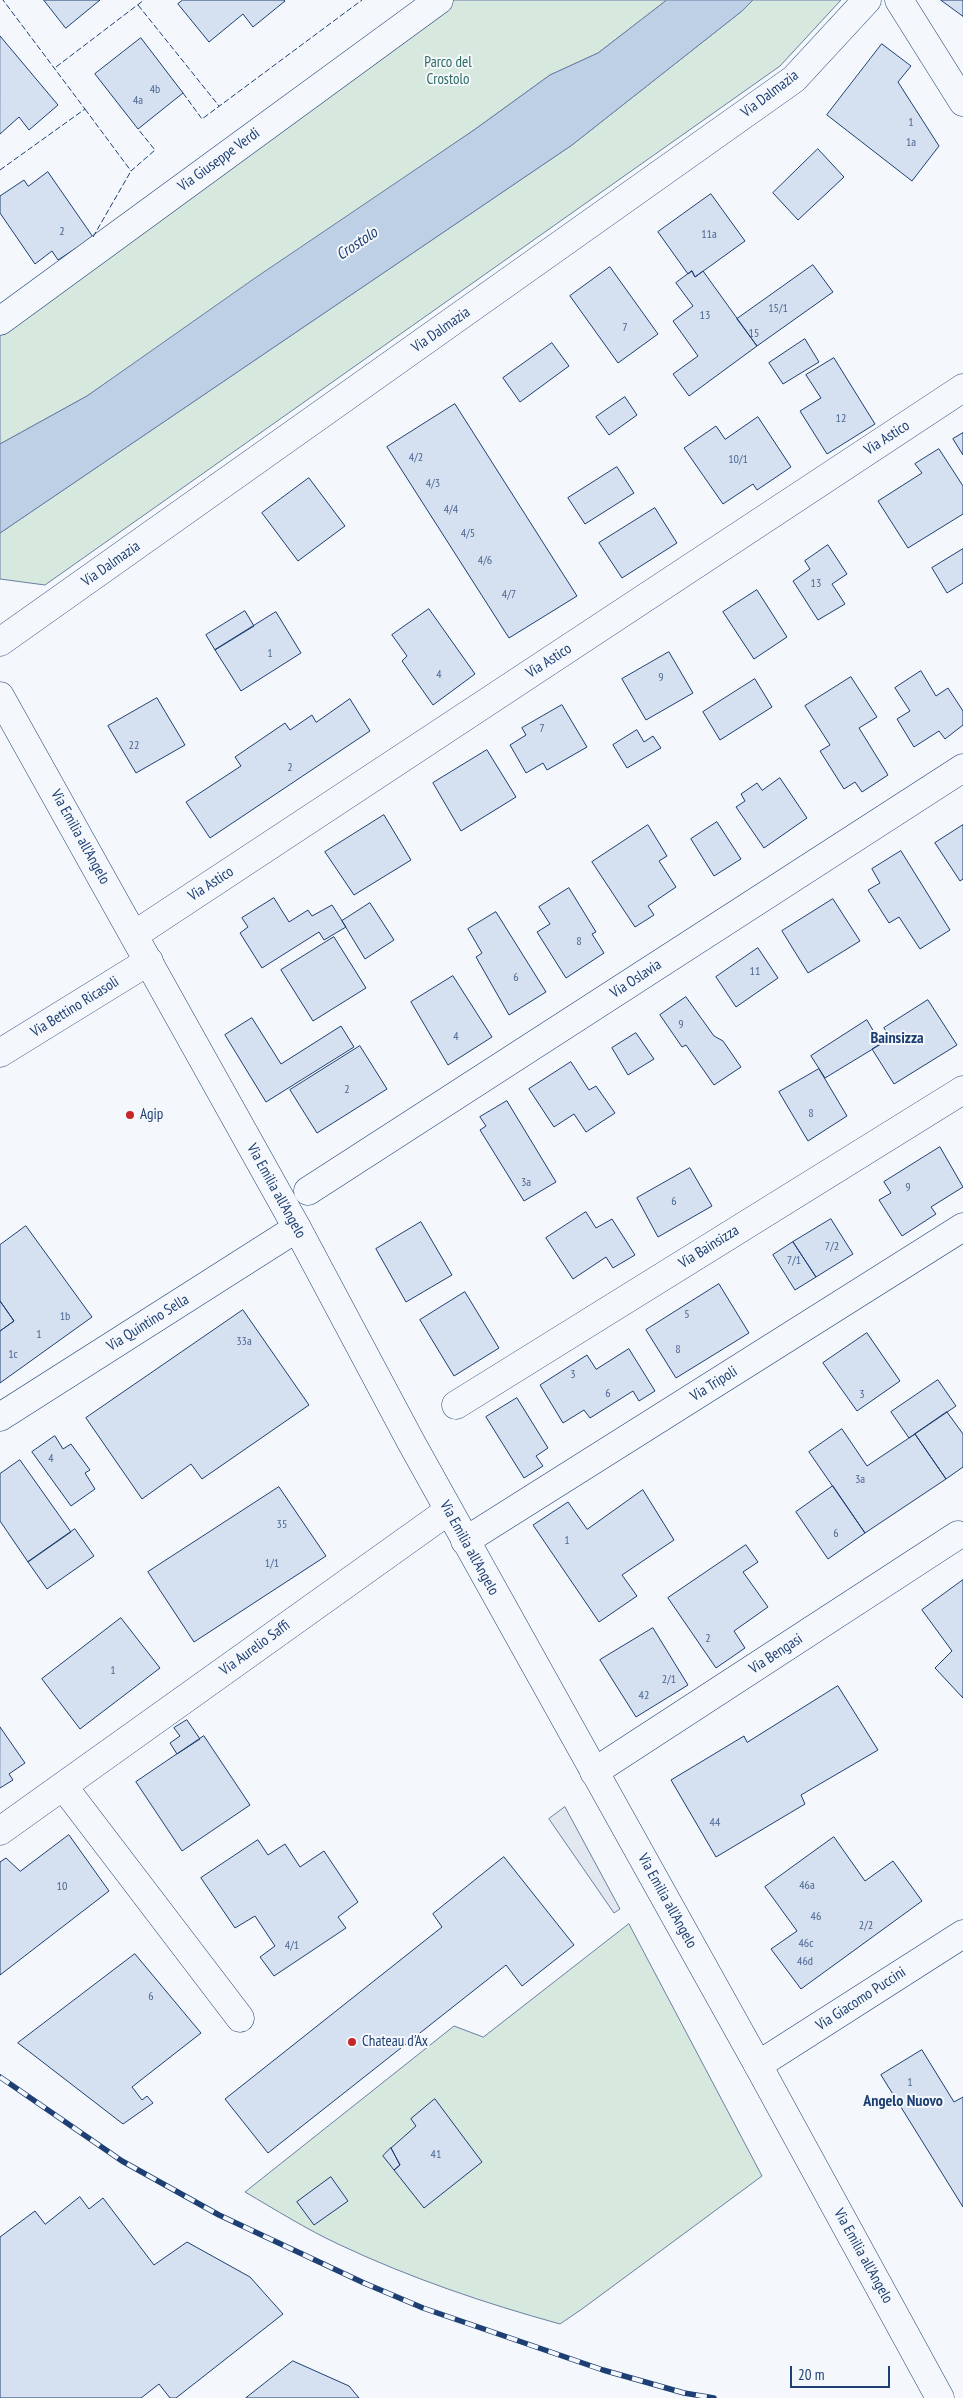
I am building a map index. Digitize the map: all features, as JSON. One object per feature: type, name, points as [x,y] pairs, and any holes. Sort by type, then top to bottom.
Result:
[{"type":"street","name":"Via Giuseppe Verdi","points":[[0,321],[439,0]]},
{"type":"street","name":"Via Dalmazia","points":[[0,642],[794,79],[867,0]]},
{"type":"street","points":[[898,0],[963,102]]},
{"type":"street","name":"Via Astico","points":[[134,935],[963,388]]},
{"type":"street","name":"Via Emilia all'Angelo","points":[[0,696],[297,1228],[448,1511],[758,2065],[940,2398]]},
{"type":"street","name":"Via Oslavia","points":[[308,1191],[963,768]]},
{"type":"street","name":"Via Bettino Ricasoli","points":[[0,1053],[149,962]]},
{"type":"street","name":"Via Bainsizza","points":[[456,1405],[963,1090]]},
{"type":"street","name":"Via Tripoli","points":[[465,1541],[963,1227]]},
{"type":"street","name":"Via Quintino Sella","points":[[0,1417],[297,1228]]},
{"type":"street","name":"Via Aurelio Saffi","points":[[0,1831],[448,1511]]},
{"type":"street","name":"Via Bengasi","points":[[594,1772],[958,1535]]},
{"type":"street","points":[[63,1786],[240,2018]]},
{"type":"street","name":"Via Giacomo Puccini","points":[[758,2065],[963,1934]]},
{"type":"green space","name":"Parco del Crostolo","points":[[439,0],[667,0],[598,53],[550,75],[474,130],[87,396],[0,444],[0,321]]},
{"type":"green space","points":[[753,0],[841,0],[780,66],[45,585],[0,579],[0,533],[572,145],[742,11]]},
{"type":"green space","points":[[629,1924],[762,2176],[582,2309],[560,2324],[448,2289],[392,2268],[338,2244],[245,2192],[454,2026],[483,2037]]},
{"type":"shaded area","points":[[565,1807],[620,1909],[614,1913],[549,1819]]},
{"type":"water","name":"Crostolo","points":[[667,0],[753,0],[742,11],[572,145],[0,533],[0,444],[87,396],[255,278],[474,130],[550,75],[598,53]]},
{"type":"building","points":[[44,0],[100,0],[66,28]]},
{"type":"building","points":[[183,0],[285,1],[253,27],[243,14],[209,42],[178,4]]},
{"type":"building","points":[[941,0],[963,0],[963,16]]},
{"type":"building","points":[[0,36],[58,105],[29,130],[19,117],[0,134]]},
{"type":"building","points":[[141,38],[183,93],[138,129],[95,74]]},
{"type":"building","points":[[882,44],[911,66],[898,82],[939,146],[912,181],[827,115]]},
{"type":"building","points":[[818,149],[844,177],[798,220],[773,193]]},
{"type":"building","points":[[48,172],[93,237],[58,260],[52,251],[35,264],[0,213],[0,196],[24,180],[28,186]]},
{"type":"building","points":[[711,194],[745,241],[695,277],[692,271],[688,274],[658,232]]},
{"type":"building","points":[[813,265],[833,292],[757,346],[737,319]]},
{"type":"building","points":[[610,267],[658,334],[618,363],[570,296]]},
{"type":"building","points":[[692,271],[695,277],[703,271],[757,346],[689,396],[673,374],[698,356],[673,321],[693,306],[676,283]]},
{"type":"building","points":[[805,339],[819,362],[783,384],[769,363]]},
{"type":"building","points":[[552,343],[569,366],[520,402],[503,378]]},
{"type":"building","points":[[834,358],[875,424],[827,454],[800,411],[821,398],[806,375]]},
{"type":"building","points":[[625,397],[637,415],[609,435],[596,417]]},
{"type":"building","points":[[455,404],[577,596],[509,638],[387,447]]},
{"type":"building","points":[[758,417],[791,467],[757,490],[753,484],[723,504],[684,448],[716,426],[725,439]]},
{"type":"building","points":[[963,433],[963,455],[953,439]]},
{"type":"building","points":[[939,449],[963,486],[963,514],[908,548],[878,501],[922,473],[915,464]]},
{"type":"building","points":[[617,467],[634,493],[585,524],[568,498]]},
{"type":"building","points":[[309,478],[345,526],[298,561],[262,513]]},
{"type":"building","points":[[655,508],[677,543],[622,578],[599,543]]},
{"type":"building","points":[[828,545],[847,574],[832,584],[845,604],[818,620],[793,581],[810,569],[805,561]]},
{"type":"building","points":[[963,549],[963,583],[947,593],[932,568]]},
{"type":"building","points":[[757,590],[787,637],[754,659],[723,612]]},
{"type":"building","points":[[429,609],[475,674],[433,705],[402,661],[407,656],[392,635]]},
{"type":"building","points":[[245,611],[254,626],[215,650],[206,635]]},
{"type":"building","points":[[276,612],[301,653],[241,691],[215,650]]},
{"type":"building","points":[[669,652],[693,693],[646,720],[622,679]]},
{"type":"building","points":[[921,671],[936,696],[948,688],[963,711],[963,725],[945,739],[939,731],[914,747],[897,719],[910,711],[895,688]]},
{"type":"building","points":[[851,677],[877,717],[859,728],[888,775],[862,792],[855,782],[844,789],[820,751],[830,745],[805,706]]},
{"type":"building","points":[[755,679],[772,707],[720,740],[703,712]]},
{"type":"building","points":[[157,698],[185,745],[136,773],[108,726]]},
{"type":"building","points":[[350,699],[370,731],[210,838],[186,802],[241,766],[235,757],[285,723],[290,730],[312,715],[316,722]]},
{"type":"building","points":[[562,705],[587,747],[547,770],[543,763],[526,773],[510,745],[526,735],[522,728]]},
{"type":"building","points":[[637,730],[644,742],[653,736],[661,748],[627,768],[613,745]]},
{"type":"building","points":[[487,750],[516,797],[461,831],[433,783]]},
{"type":"building","points":[[780,778],[807,818],[764,848],[736,807],[745,801],[741,794],[757,783],[762,790]]},
{"type":"building","points":[[384,815],[411,860],[354,895],[325,852]]},
{"type":"building","points":[[717,822],[741,859],[714,876],[691,839]]},
{"type":"building","points":[[648,825],[667,856],[659,861],[676,887],[648,906],[654,915],[635,927],[592,862]]},
{"type":"building","points":[[963,825],[963,879],[960,881],[935,843]]},
{"type":"building","points":[[901,851],[950,930],[920,949],[899,917],[889,923],[868,890],[880,883],[872,869]]},
{"type":"building","points":[[569,888],[596,932],[592,934],[604,953],[566,978],[537,932],[550,924],[539,907]]},
{"type":"building","points":[[274,898],[289,922],[308,910],[312,916],[332,905],[346,927],[324,940],[319,932],[262,968],[240,933],[248,927],[242,918]]},
{"type":"building","points":[[833,899],[860,941],[808,973],[782,931]]},
{"type":"building","points":[[370,903],[394,940],[365,959],[342,921]]},
{"type":"building","points":[[496,912],[546,992],[509,1015],[476,957],[482,953],[468,929]]},
{"type":"building","points":[[334,937],[366,988],[313,1021],[281,970]]},
{"type":"building","points":[[758,948],[778,978],[736,1007],[716,977]]},
{"type":"building","points":[[453,976],[492,1037],[448,1065],[411,1002]]},
{"type":"building","points":[[686,997],[714,1036],[723,1041],[741,1067],[714,1085],[686,1045],[682,1047],[660,1015]]},
{"type":"building","points":[[928,1000],[957,1045],[894,1084],[872,1049],[890,1038],[884,1028]]},
{"type":"building","points":[[252,1018],[281,1064],[341,1026],[354,1047],[266,1102],[225,1035]]},
{"type":"building","points":[[867,1020],[881,1044],[825,1078],[811,1056]]},
{"type":"building","points":[[636,1033],[654,1059],[628,1075],[612,1048]]},
{"type":"building","points":[[360,1046],[387,1089],[317,1133],[290,1090]]},
{"type":"building","points":[[571,1062],[589,1090],[596,1086],[615,1113],[586,1132],[574,1114],[554,1127],[529,1089]]},
{"type":"building","points":[[819,1069],[847,1116],[808,1141],[779,1092]]},
{"type":"building","points":[[507,1101],[556,1182],[524,1201],[480,1130],[486,1126],[480,1117]]},
{"type":"building","points":[[940,1147],[963,1187],[931,1207],[936,1214],[902,1236],[879,1200],[891,1193],[884,1182]]},
{"type":"building","points":[[690,1168],[712,1206],[658,1237],[637,1198]]},
{"type":"building","points":[[586,1212],[596,1228],[612,1219],[635,1255],[613,1268],[606,1257],[573,1279],[546,1238]]},
{"type":"building","points":[[831,1219],[853,1254],[816,1277],[793,1242]]},
{"type":"building","points":[[421,1222],[452,1275],[406,1302],[376,1249]]},
{"type":"building","points":[[26,1226],[92,1317],[0,1383],[0,1331],[14,1321],[0,1301],[0,1245]]},
{"type":"building","points":[[793,1242],[816,1277],[795,1290],[773,1255]]},
{"type":"building","points":[[719,1284],[749,1333],[676,1378],[646,1330]]},
{"type":"building","points":[[465,1292],[499,1348],[454,1376],[420,1320]]},
{"type":"building","points":[[0,1301],[14,1321],[0,1331]]},
{"type":"building","points":[[243,1310],[309,1405],[202,1479],[191,1464],[142,1499],[86,1418]]},
{"type":"building","points":[[867,1333],[900,1381],[857,1411],[823,1363]]},
{"type":"building","points":[[629,1349],[655,1391],[639,1401],[633,1391],[590,1418],[584,1410],[563,1423],[540,1385],[587,1355],[596,1369]]},
{"type":"building","points":[[938,1380],[956,1406],[909,1438],[891,1412]]},
{"type":"building","points":[[517,1398],[548,1448],[536,1456],[543,1466],[524,1478],[486,1417]]},
{"type":"building","points":[[947,1412],[963,1434],[963,1467],[946,1479],[915,1434]]},
{"type":"building","points":[[842,1429],[867,1466],[915,1434],[946,1479],[865,1533],[809,1452]]},
{"type":"building","points":[[55,1436],[63,1449],[71,1444],[90,1470],[85,1473],[95,1489],[71,1506],[32,1452]]},
{"type":"building","points":[[20,1460],[71,1532],[28,1562],[0,1521],[0,1474]]},
{"type":"building","points":[[833,1486],[865,1533],[828,1559],[796,1512]]},
{"type":"building","points":[[279,1487],[326,1556],[194,1642],[148,1572]]},
{"type":"building","points":[[643,1490],[674,1540],[622,1575],[637,1596],[599,1622],[533,1525],[568,1502],[587,1529]]},
{"type":"building","points":[[75,1529],[94,1556],[47,1589],[28,1562]]},
{"type":"building","points":[[746,1545],[758,1562],[743,1572],[768,1607],[734,1631],[745,1648],[716,1668],[668,1598]]},
{"type":"building","points":[[963,1580],[963,1698],[935,1668],[952,1651],[922,1610]]},
{"type":"building","points":[[121,1618],[160,1668],[80,1729],[42,1679]]},
{"type":"building","points":[[653,1628],[688,1685],[636,1717],[600,1660]]},
{"type":"building","points":[[838,1686],[878,1750],[801,1795],[805,1804],[716,1857],[671,1780],[744,1736],[747,1742]]},
{"type":"building","points":[[187,1720],[200,1739],[177,1754],[170,1743],[180,1736],[174,1728]]},
{"type":"building","points":[[0,1727],[25,1763],[9,1774],[13,1780],[0,1788]]},
{"type":"building","points":[[204,1736],[250,1805],[182,1851],[136,1782]]},
{"type":"building","points":[[69,1835],[109,1891],[0,1975],[0,1862],[6,1858],[20,1871]]},
{"type":"building","points":[[834,1837],[865,1881],[893,1861],[922,1901],[801,1989],[771,1949],[797,1931],[765,1887]]},
{"type":"building","points":[[258,1840],[268,1855],[285,1844],[300,1867],[324,1851],[358,1902],[338,1917],[346,1928],[274,1976],[260,1957],[275,1946],[255,1916],[235,1928],[201,1878]]},
{"type":"building","name":"Chateau d'Ax","points":[[504,1857],[574,1945],[522,1986],[506,1965],[268,2153],[225,2099],[442,1927],[433,1914]]},
{"type":"building","points":[[135,1954],[201,2033],[132,2087],[142,2100],[147,2096],[153,2103],[123,2124],[18,2043]]},
{"type":"building","points":[[922,2050],[954,2102],[963,2097],[963,2207],[881,2075]]},
{"type":"building","points":[[435,2099],[482,2162],[424,2208],[394,2170],[400,2165],[391,2148],[416,2126],[411,2119]]},
{"type":"building","points":[[391,2148],[400,2165],[394,2170],[383,2156]]},
{"type":"building","points":[[331,2177],[348,2201],[314,2225],[297,2202]]},
{"type":"building","points":[[80,2197],[89,2209],[103,2198],[154,2265],[187,2242],[250,2277],[283,2314],[176,2398],[170,2398],[159,2384],[141,2398],[0,2398],[0,2237],[35,2211],[45,2224]]},
{"type":"building","points":[[293,2361],[349,2386],[359,2398],[246,2398]]},
{"type":"railway","points":[[0,2077],[122,2161],[219,2215],[364,2283],[423,2308],[603,2370],[684,2393],[714,2398]]},
{"type":"fence","points":[[0,170],[85,109],[3,0]]},
{"type":"fence","points":[[56,67],[144,0]]},
{"type":"fence","points":[[183,93],[202,119],[362,0]]},
{"type":"fence","points":[[138,5],[219,106]]},
{"type":"fence","points":[[85,109],[131,171],[155,150],[138,129]]},
{"type":"fence","points":[[93,237],[131,171]]},
{"type":"place","name":"Agip","points":[[130,1115]]},
{"type":"place","name":"Chateau d'Ax","points":[[352,2042]]},
{"type":"district","name":"Bainsizza","points":[[897,1038]]},
{"type":"district","name":"Angelo Nuovo","points":[[903,2101]]}]
